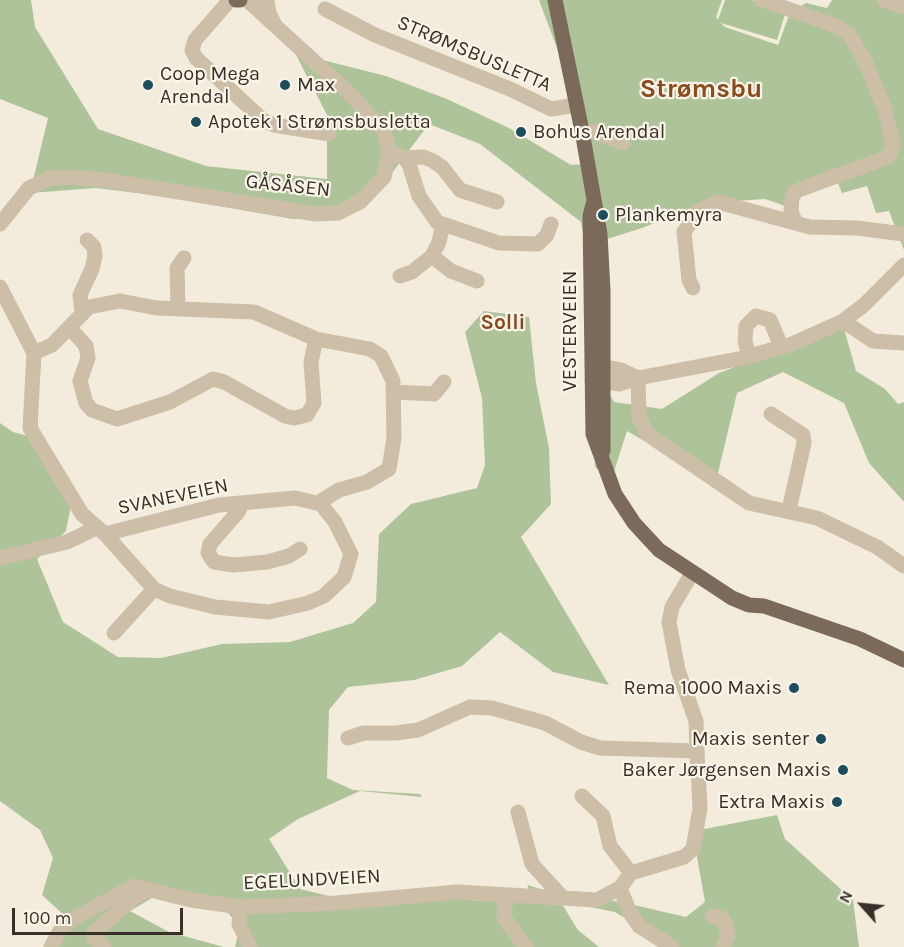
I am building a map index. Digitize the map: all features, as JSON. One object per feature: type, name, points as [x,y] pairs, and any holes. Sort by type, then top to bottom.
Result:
[{"type":"main road","name":"VESTERVEIEN","points":[[555,0],[600,234],[598,373],[602,457],[615,494],[634,523],[659,550],[692,573],[719,588],[728,587],[764,606],[860,639],[904,660]]},
{"type":"street","points":[[209,22],[212,0]]},
{"type":"street","points":[[230,0],[209,22],[193,45],[196,58],[259,117],[274,125],[329,134]]},
{"type":"street","points":[[247,0],[366,109],[382,130],[388,150],[404,158],[424,157],[433,161],[442,167],[460,190],[497,202]]},
{"type":"street","points":[[267,0],[268,13],[277,28]]},
{"type":"street","points":[[762,0],[834,25],[848,33],[864,59],[885,109],[893,146],[888,157],[796,191],[792,198],[791,212],[796,223]]},
{"type":"street","points":[[884,0],[904,7]]},
{"type":"street","name":"STRØMSBUSLETTA","points":[[325,9],[375,35],[510,89],[551,109],[577,105]]},
{"type":"street","points":[[582,131],[595,132],[623,143]]},
{"type":"street","name":"GÅSÅSEN","points":[[0,224],[28,188],[50,178],[63,177],[104,180],[293,211],[338,213],[350,209],[373,190],[384,177],[388,150]]},
{"type":"street","points":[[404,158],[413,172],[424,206],[431,216],[443,224],[469,230],[499,243],[538,244],[547,235],[551,224]]},
{"type":"street","points":[[693,288],[689,280],[684,232],[698,211],[718,202],[810,227],[857,228],[904,234]]},
{"type":"street","points":[[400,276],[412,272],[432,256],[439,242],[443,224]]},
{"type":"street","points":[[82,311],[80,296],[95,256],[94,247],[87,240]]},
{"type":"street","points":[[432,256],[451,271],[477,281]]},
{"type":"street","points":[[178,309],[177,268],[184,258]]},
{"type":"street","points":[[598,373],[620,384],[638,378],[749,356],[822,333],[864,305],[904,266]]},
{"type":"street","points":[[0,287],[34,353],[30,429],[82,514],[101,531]]},
{"type":"street","points":[[34,353],[52,345],[82,311],[97,304],[120,301],[178,309],[254,312],[316,339],[363,347],[376,352],[386,364],[394,392],[394,438],[389,469],[367,482],[339,490],[318,503]]},
{"type":"street","points":[[749,356],[744,341],[746,326],[756,316],[770,320],[781,346]]},
{"type":"street","points":[[843,321],[873,341],[904,343]]},
{"type":"street","points":[[69,327],[86,346],[88,358],[80,381],[86,403],[92,410],[117,419],[170,402],[213,379],[224,382],[285,416],[294,418],[307,414],[314,403],[311,362],[316,339]]},
{"type":"street","points":[[638,378],[639,417],[646,432],[743,500],[761,507],[789,510],[817,518],[872,544],[904,566]]},
{"type":"street","points":[[394,392],[434,394],[444,382]]},
{"type":"street","points":[[771,414],[803,435],[804,442],[789,510]]},
{"type":"street","name":"SVANEVEIEN","points":[[295,498],[318,503],[335,522],[351,554],[344,577],[324,596],[308,603],[258,612],[188,601],[154,588],[101,531],[219,505],[295,498]]},
{"type":"street","points":[[242,504],[238,512],[210,544],[208,553],[214,562],[234,565],[267,562],[289,556],[300,549]]},
{"type":"street","points":[[0,558],[67,542],[101,531]]},
{"type":"street","points":[[672,947],[639,926],[630,913],[620,888],[630,873],[684,857],[693,849],[700,808],[696,721],[678,670],[669,622],[672,607],[692,573]]},
{"type":"street","points":[[114,633],[154,588]]},
{"type":"street","points":[[348,738],[364,733],[396,734],[418,730],[470,708],[492,708],[545,723],[581,742],[600,748],[697,751]]},
{"type":"street","points":[[582,796],[603,816],[610,846],[630,873]]},
{"type":"street","points":[[518,812],[532,864],[563,898]]},
{"type":"street","name":"EGELUNDVEIEN","points":[[51,947],[61,929],[73,919],[134,886],[240,907],[336,903],[457,892],[597,900],[620,888]]},
{"type":"street","points":[[104,947],[94,937],[94,932],[135,897],[148,890]]},
{"type":"street","points":[[510,895],[504,908],[504,918],[526,947]]},
{"type":"street","points":[[240,907],[239,924],[250,947]]},
{"type":"street","points":[[712,916],[722,918],[725,923],[728,936],[723,947]]},
{"type":"green space","points":[[0,0],[31,0],[35,27],[98,129],[206,166],[327,179],[327,115],[295,53],[386,76],[447,99],[509,128],[571,165],[586,164],[579,107],[539,0],[722,0],[716,17],[718,20],[725,0],[752,0],[786,11],[777,40],[721,23],[725,27],[778,45],[790,13],[806,3],[827,8],[832,0],[886,0],[904,7],[904,250],[889,211],[876,213],[867,186],[842,193],[834,174],[785,206],[765,199],[705,203],[607,239],[596,370],[614,402],[662,409],[719,373],[843,325],[856,371],[885,389],[898,404],[904,402],[904,502],[869,463],[844,403],[783,372],[737,393],[717,477],[686,465],[627,431],[611,481],[595,467],[589,266],[581,222],[480,144],[429,124],[388,178],[345,214],[293,219],[161,196],[96,188],[30,193],[48,118],[0,99]]},
{"type":"green space","points":[[484,311],[529,317],[536,383],[549,448],[551,504],[521,537],[609,685],[553,672],[500,632],[462,666],[414,680],[348,687],[329,710],[327,778],[353,790],[420,794],[422,797],[360,791],[298,819],[269,839],[300,889],[337,898],[412,890],[479,901],[531,893],[527,885],[554,893],[621,902],[686,917],[705,902],[697,857],[699,830],[777,815],[785,839],[853,900],[859,947],[673,947],[615,912],[560,901],[578,930],[599,947],[235,947],[240,926],[227,912],[157,895],[130,911],[169,932],[224,947],[57,947],[65,916],[42,895],[53,858],[40,830],[0,801],[0,423],[13,432],[28,436],[37,404],[39,445],[71,505],[66,531],[37,559],[63,622],[118,657],[161,658],[222,644],[290,642],[353,623],[376,602],[379,534],[411,504],[477,488],[485,465],[482,398],[465,332]]},
{"type":"place","name":"Coop Mega Arendal","points":[[148,85]]},
{"type":"place","name":"Max","points":[[285,85]]},
{"type":"place","name":"Apotek 1 Strømsbusletta","points":[[196,122]]},
{"type":"place","name":"Bohus Arendal","points":[[521,132]]},
{"type":"place","name":"Plankemyra","points":[[603,215]]},
{"type":"place","name":"Rema 1000 Maxis","points":[[794,688]]},
{"type":"place","name":"Maxis senter","points":[[821,739]]},
{"type":"place","name":"Baker Jørgensen Maxis","points":[[843,770]]},
{"type":"place","name":"Extra Maxis","points":[[837,802]]},
{"type":"district","name":"Strømsbu","points":[[701,90]]},
{"type":"district","name":"Solli","points":[[503,323]]}]
